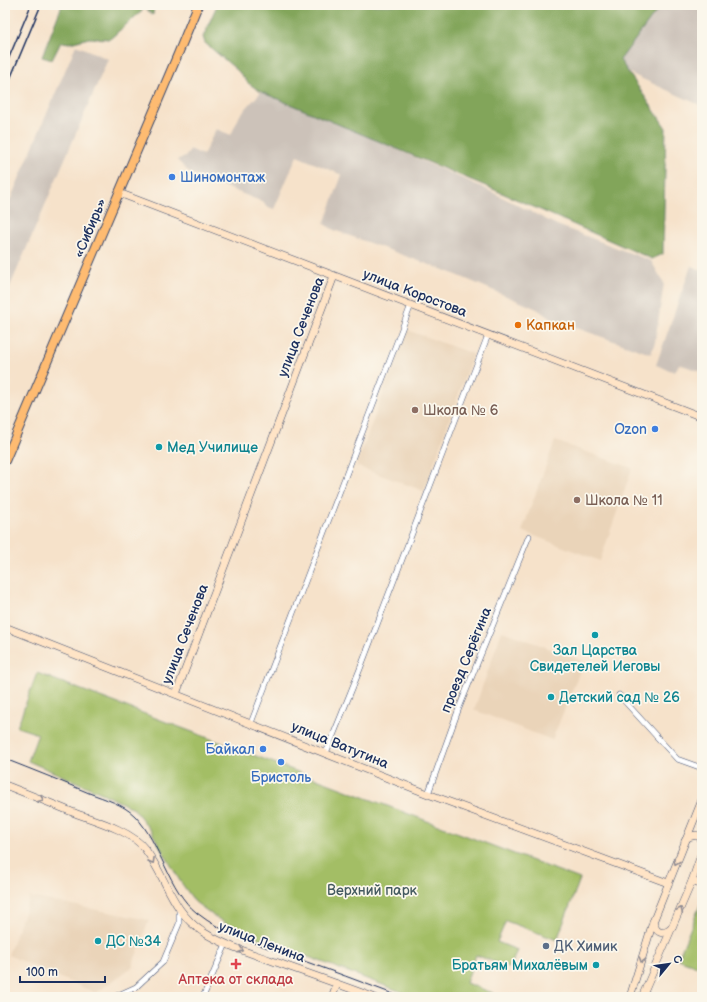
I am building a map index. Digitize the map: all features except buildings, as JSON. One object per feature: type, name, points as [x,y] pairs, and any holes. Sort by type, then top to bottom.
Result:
[{"type":"main road","name":"«Сибирь»","points":[[5,461],[198,5]]},
{"type":"street","name":"улица Коростова","points":[[119,193],[702,417]]},
{"type":"street","name":"улица Сеченова","points":[[176,694],[334,276]]},
{"type":"street","points":[[251,723],[411,305]]},
{"type":"street","points":[[326,753],[360,669],[488,335]]},
{"type":"street","name":"проезд Серёгина","points":[[428,794],[459,708],[529,536]]},
{"type":"street","name":"улица Ватутина","points":[[5,627],[428,794],[668,883]]},
{"type":"street","points":[[619,695],[677,758],[702,768]]},
{"type":"street","name":"улица Ленина","points":[[5,785],[116,829],[135,840],[144,848],[153,862],[167,891],[178,907],[188,920],[203,932],[226,944],[372,997]]},
{"type":"street","points":[[630,997],[653,922],[702,800]]},
{"type":"street","points":[[685,841],[688,837],[696,835],[702,840]]},
{"type":"street","points":[[642,997],[692,882],[702,852]]},
{"type":"street","points":[[692,882],[702,885]]},
{"type":"street","points":[[114,997],[136,987],[163,962],[179,924],[178,907]]},
{"type":"street","points":[[653,922],[654,927],[662,933],[672,928]]},
{"type":"street","points":[[203,997],[226,944]]},
{"type":"street","points":[[332,997],[337,984]]},
{"type":"shaded area","points":[[586,5],[702,5],[702,106],[570,46]]},
{"type":"shaded area","points":[[76,45],[108,59],[5,298],[5,212]]},
{"type":"shaded area","points":[[261,92],[484,188],[557,225],[651,261],[664,283],[655,342],[651,354],[551,319],[537,309],[452,273],[334,230],[324,224],[342,175],[297,156],[274,209],[266,206],[263,202],[190,173],[177,160],[187,155],[190,149],[203,155],[216,129],[231,135],[240,115]]},
{"type":"shaded area","points":[[691,266],[702,270],[702,372],[679,364],[675,372],[656,365]]},
{"type":"shaded area","name":"Школа № 6","points":[[407,330],[473,354],[424,491],[356,466]]},
{"type":"shaded area","name":"Школа № 11","points":[[555,441],[632,468],[600,561],[522,531]]},
{"type":"shaded area","points":[[502,631],[584,661],[552,740],[474,710]]},
{"type":"shaded area","points":[[30,897],[149,920],[132,967],[96,993],[8,955]]},
{"type":"green space","points":[[62,5],[154,5],[153,15],[145,8],[110,39],[89,38],[70,43],[61,42],[52,60],[42,57]]},
{"type":"green space","points":[[217,5],[661,5],[620,60],[666,128],[663,254],[652,259],[488,187],[261,92],[248,83],[238,71],[205,43],[203,37]]},
{"type":"green space","name":"Верхний парк","points":[[37,673],[580,879],[557,940],[506,921],[497,942],[517,950],[510,968],[476,955],[466,983],[493,993],[491,997],[415,997],[234,929],[195,902],[180,881],[151,831],[134,809],[104,794],[28,761],[38,734],[17,727]]},
{"type":"green space","points":[[702,900],[702,968],[678,959]]},
{"type":"tram line","points":[[5,759],[114,802],[125,808],[135,816],[152,839],[171,879],[187,903],[197,913],[218,927],[241,938],[401,997]]},
{"type":"railway","points":[[5,67],[31,5]]},
{"type":"railway","points":[[5,91],[41,5]]},
{"type":"place","name":"Шиномонтаж","points":[[172,177]]},
{"type":"place","name":"Капкан","points":[[518,325]]},
{"type":"place","name":"Школа № 6","points":[[415,410]]},
{"type":"place","name":"Ozon","points":[[655,429]]},
{"type":"place","name":"Мед Училище","points":[[159,447]]},
{"type":"place","name":"Школа № 11","points":[[577,500]]},
{"type":"place","name":"Зал Царства Свидетелей Иеговы","points":[[595,635]]},
{"type":"place","name":"Детский сад № 26","points":[[551,697]]},
{"type":"place","name":"Байкал","points":[[263,749]]},
{"type":"place","name":"Бристоль","points":[[281,762]]},
{"type":"place","name":"ДС №34","points":[[98,941]]},
{"type":"place","name":"ДК Химик","points":[[546,946]]},
{"type":"place","name":"Аптека от склада","points":[[236,964]]},
{"type":"place","name":"Братьям Михалёвым","points":[[596,965]]}]
